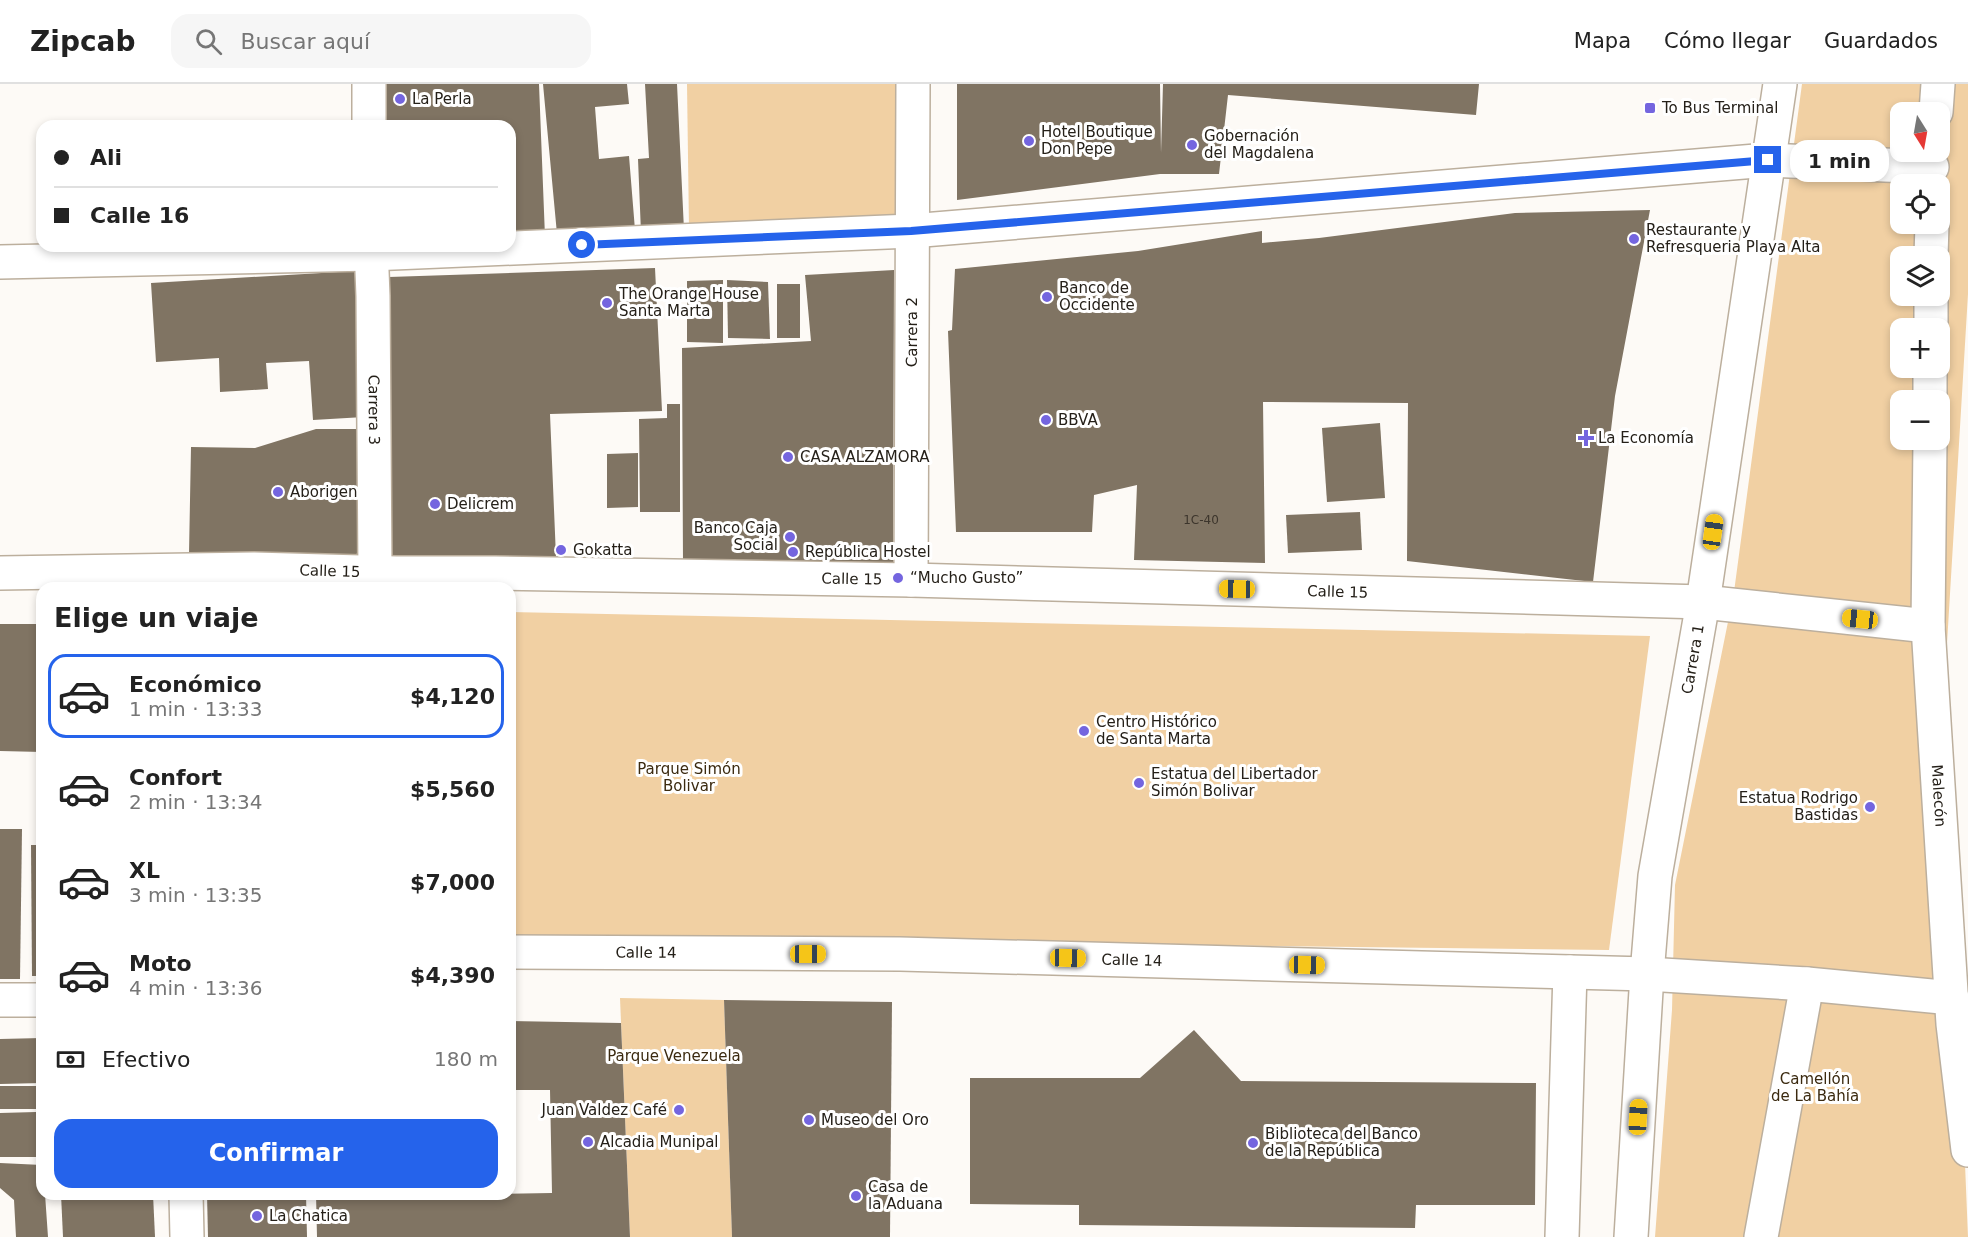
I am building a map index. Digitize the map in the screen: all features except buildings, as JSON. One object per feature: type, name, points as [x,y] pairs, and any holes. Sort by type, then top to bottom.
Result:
[{"type":"street","points":[[369,84],[369,120]]},
{"type":"street","name":"Carrera 2","points":[[911,580],[911,231],[914,84]]},
{"type":"street","name":"Carrera 1","points":[[1631,1237],[1655,876],[1703,602],[1780,84]]},
{"type":"street","points":[[1937,102],[1938,84]]},
{"type":"street","points":[[516,245],[911,231],[1768,160],[1933,168]]},
{"type":"street","points":[[0,262],[309,252]]},
{"type":"street","name":"Carrera 3","points":[[371,252],[375,573]]},
{"type":"street","name":"Malecón","points":[[1930,450],[1928,626],[1952,998],[1968,1150]]},
{"type":"street","name":"Calle 15","points":[[0,573],[249,579],[375,573],[495,580],[911,580],[1703,602],[1928,626]]},
{"type":"street","name":"Calle 14","points":[[516,952],[900,954],[1647,974],[1807,984],[1952,998]]},
{"type":"street","points":[[1562,1237],[1570,972]]},
{"type":"street","points":[[1761,1237],[1807,984]]},
{"type":"street","points":[[0,1000],[36,1000]]},
{"type":"street","points":[[186,1200],[187,1237]]},
{"type":"green space","points":[[687,84],[899,84],[901,225],[689,229]]},
{"type":"green space","name":"Camellón de La Bahía","points":[[1802,84],[1968,84],[1968,294],[1945,677],[1968,1237],[1655,1237],[1672,1010],[1675,885],[1734,592]]},
{"type":"green space","name":"Parque Simón Bolivar","points":[[516,612],[1650,636],[1609,950],[516,937]]},
{"type":"green space","name":"Parque Venezuela","points":[[620,998],[724,1000],[732,1237],[630,1237]]},
{"type":"place","name":"La Perla","points":[[400,99]]},
{"type":"place","name":"To Bus Terminal","points":[[1650,108]]},
{"type":"place","name":"Hotel Boutique Don Pepe","points":[[1029,141]]},
{"type":"place","name":"Gobernación del Magdalena","points":[[1192,145]]},
{"type":"place","name":"Restaurante y Refresqueria Playa Alta","points":[[1634,239]]},
{"type":"place","name":"Banco de Occidente","points":[[1047,297]]},
{"type":"place","name":"The Orange House Santa Marta","points":[[607,303]]},
{"type":"place","name":"BBVA","points":[[1046,420]]},
{"type":"place","name":"La Economía","points":[[1586,438]]},
{"type":"place","name":"CASA ALZAMORA","points":[[788,457]]},
{"type":"place","name":"Aborigen","points":[[278,492]]},
{"type":"place","name":"Delicrem","points":[[435,504]]},
{"type":"place","name":"Banco Caja Social","points":[[790,537]]},
{"type":"place","name":"Gokatta","points":[[561,550]]},
{"type":"place","name":"República Hostel","points":[[793,552]]},
{"type":"place","name":"“Mucho Gusto”","points":[[898,578]]},
{"type":"place","name":"Centro Histórico de Santa Marta","points":[[1084,731]]},
{"type":"place","name":"Estatua del Libertador Simón Bolivar","points":[[1139,783]]},
{"type":"place","name":"Estatua Rodrigo Bastidas","points":[[1870,807]]},
{"type":"place","name":"Juan Valdez Café","points":[[679,1110]]},
{"type":"place","name":"Museo del Oro","points":[[809,1120]]},
{"type":"place","name":"Alcadia Munipal","points":[[588,1142]]},
{"type":"place","name":"Biblioteca del Banco de la República","points":[[1253,1143]]},
{"type":"place","name":"Casa de la Aduana","points":[[856,1196]]},
{"type":"place","name":"La Chatica","points":[[257,1216]]},
{"type":"route","points":[[582,245],[911,231],[1768,160]]}]
